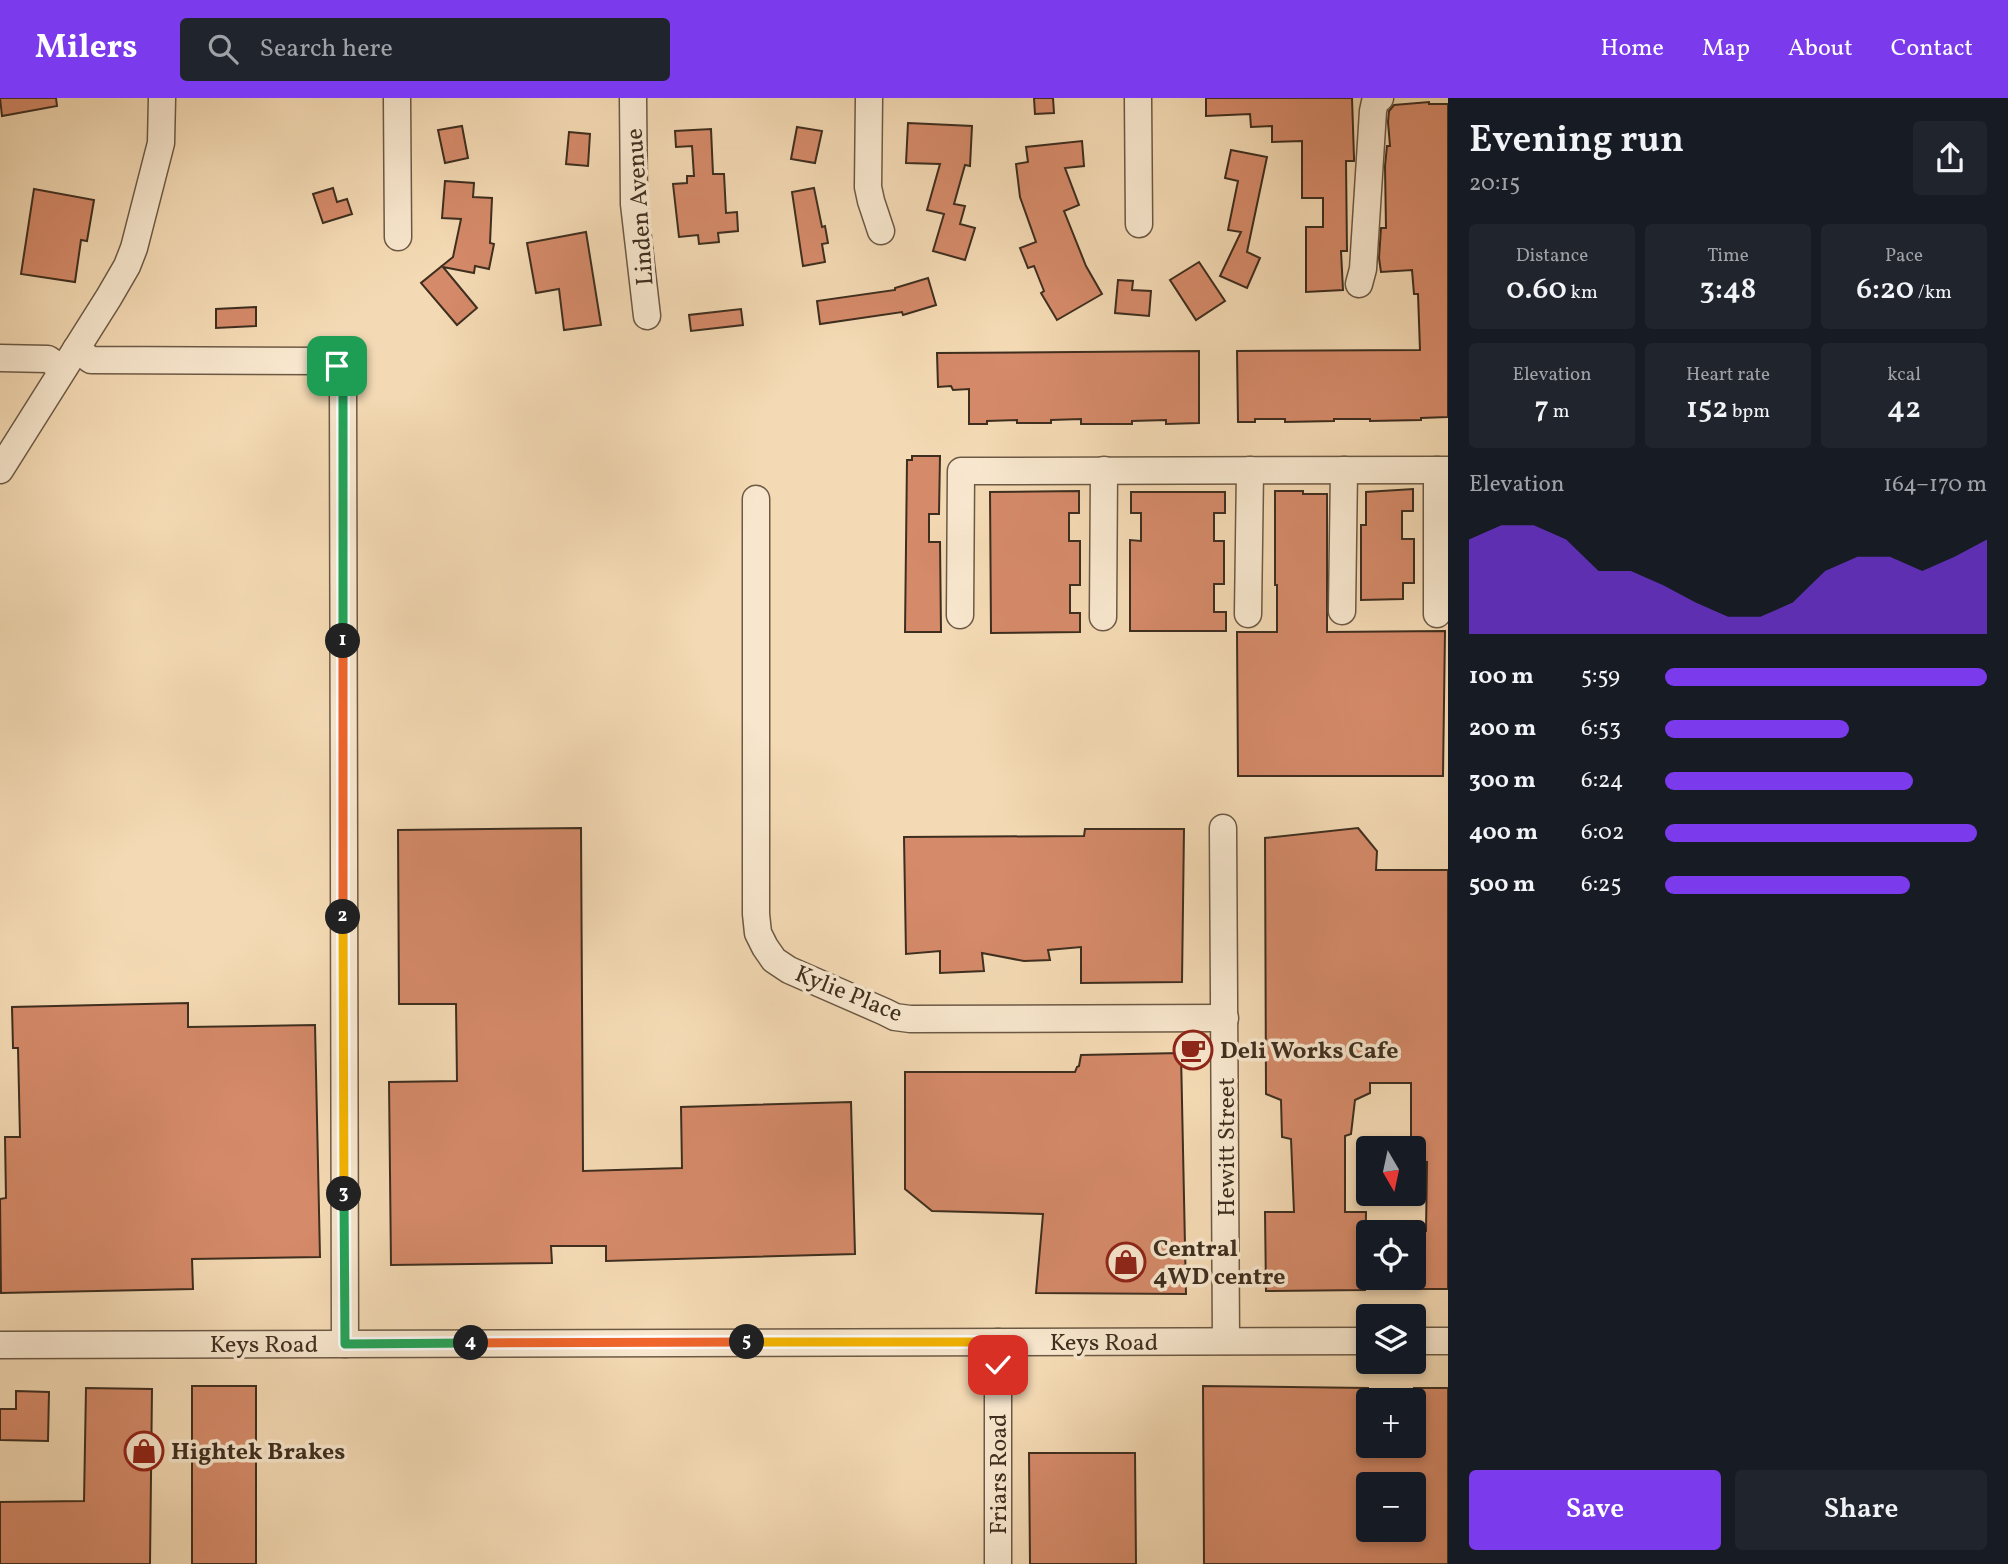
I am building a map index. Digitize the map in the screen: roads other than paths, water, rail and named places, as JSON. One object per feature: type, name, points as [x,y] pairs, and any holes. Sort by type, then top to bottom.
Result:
[{"type":"street","points":[[0,470],[120,279],[134,248],[161,143],[162,98]]},
{"type":"street","points":[[397,98],[398,237]]},
{"type":"street","name":"Linden Avenue","points":[[633,98],[634,204],[647,316]]},
{"type":"street","points":[[869,98],[868,187],[881,231]]},
{"type":"street","points":[[1138,98],[1139,224]]},
{"type":"street","points":[[1359,284],[1363,269],[1373,111],[1375,102],[1380,98]]},
{"type":"street","points":[[0,359],[324,361],[337,366],[343,378],[345,1344]]},
{"type":"street","points":[[960,615],[961,471],[1104,470],[1442,470],[1437,614]]},
{"type":"street","points":[[1103,617],[1104,470]]},
{"type":"street","points":[[1248,614],[1250,470]]},
{"type":"street","points":[[1342,611],[1344,470]]},
{"type":"street","name":"Kylie Place","points":[[756,499],[756,914],[758,933],[774,960],[789,970],[895,1017],[910,1019],[1225,1018]]},
{"type":"street","name":"Hewitt Street","points":[[1223,828],[1226,1341]]},
{"type":"street","name":"Keys Road","points":[[0,1345],[1356,1341]]},
{"type":"street","points":[[1426,1341],[1448,1341]]},
{"type":"street","name":"Friars Road","points":[[998,1342],[998,1564]]},
{"type":"place","name":"Deli Works Cafe","points":[[1193,1050]]},
{"type":"place","name":"Central 4WD centre","points":[[1126,1262]]},
{"type":"place","name":"Hightek Brakes","points":[[144,1451]]}]
